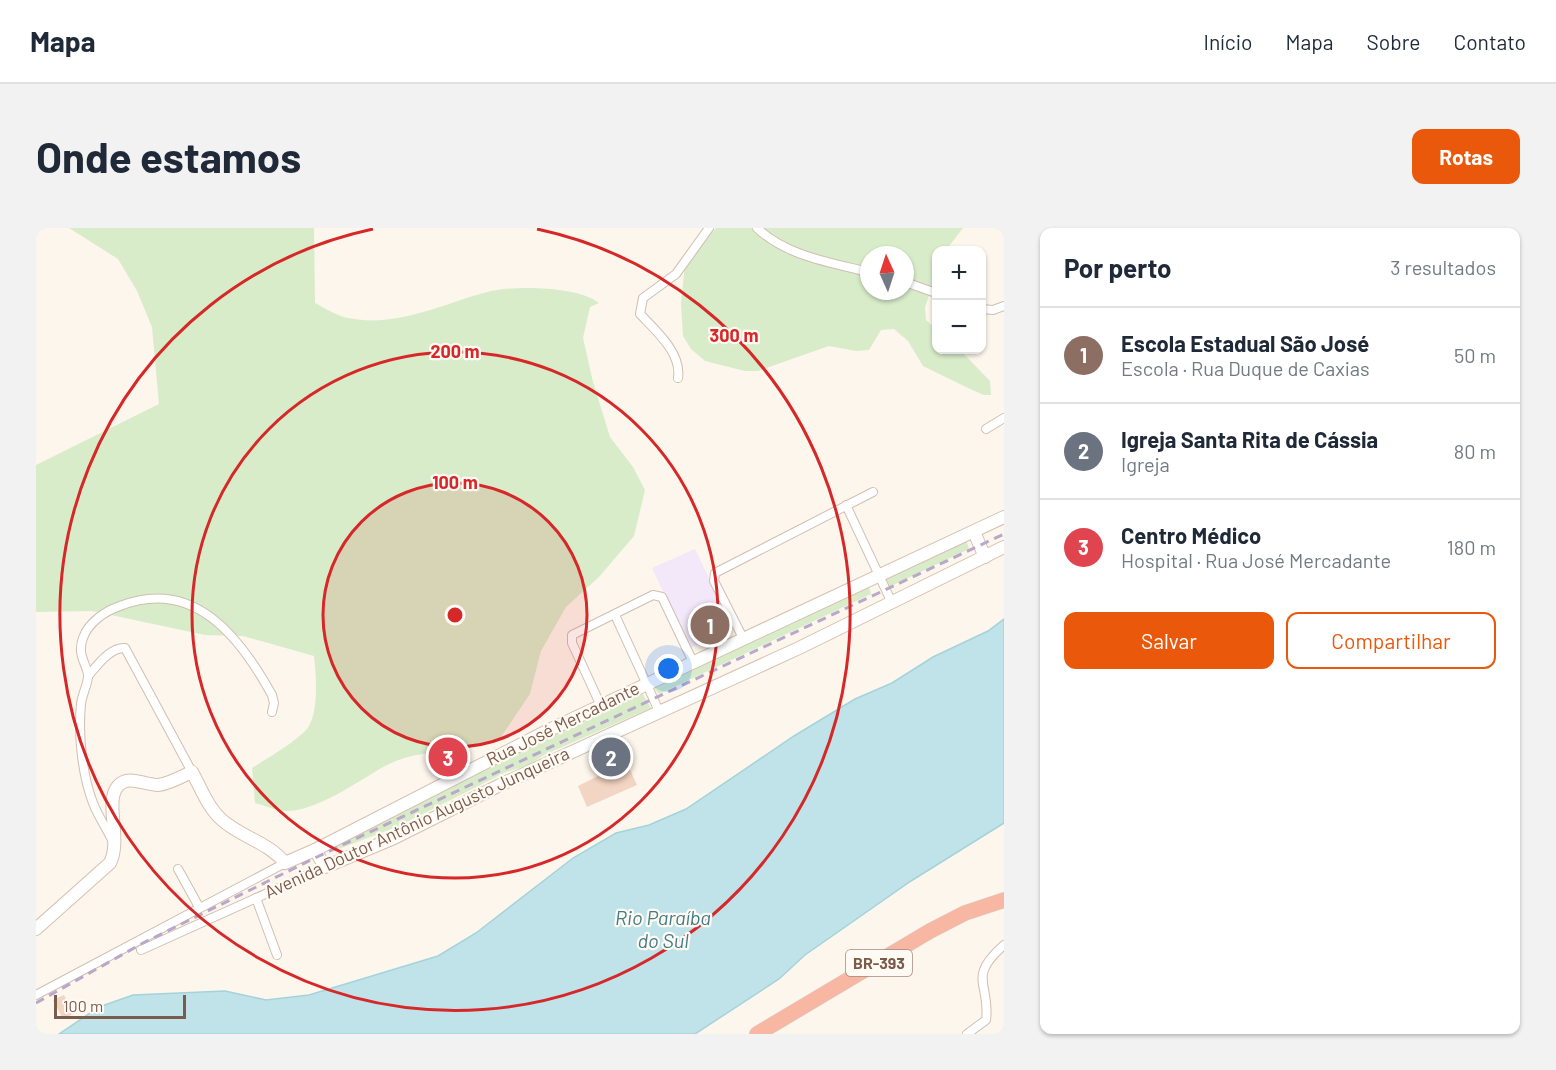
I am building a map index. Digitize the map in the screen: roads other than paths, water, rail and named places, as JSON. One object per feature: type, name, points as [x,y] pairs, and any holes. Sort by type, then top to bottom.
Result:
[{"type":"highway","name":"BR-393","points":[[758,1034],[930,931],[965,913],[1004,900]]},
{"type":"street","points":[[678,378],[679,366],[659,333],[640,314],[639,305],[643,298],[676,273],[709,228]]},
{"type":"street","points":[[757,228],[768,238],[817,260],[860,270]]},
{"type":"street","points":[[914,285],[932,292]]},
{"type":"street","points":[[986,309],[993,310],[1004,306]]},
{"type":"street","points":[[986,429],[1004,418]]},
{"type":"street","points":[[742,638],[714,581],[715,573],[873,492]]},
{"type":"street","points":[[846,505],[892,603]]},
{"type":"street","name":"Rua José Mercadante","points":[[285,863],[315,850],[432,788],[742,638],[1004,517]]},
{"type":"street","points":[[974,532],[985,557]]},
{"type":"street","name":"Avenida Doutor Antônio Augusto Junqueira","points":[[141,950],[256,897],[394,838],[892,603],[1004,547]]},
{"type":"street","points":[[601,706],[572,643],[574,634],[653,595],[662,597],[693,662]]},
{"type":"street","points":[[88,676],[82,662],[81,652],[82,639],[90,624],[129,602],[149,598],[171,600],[192,605],[210,616],[247,651],[272,695],[274,703],[272,712]]},
{"type":"street","points":[[615,615],[659,711]]},
{"type":"street","points":[[36,995],[285,863],[269,848],[224,822],[210,805],[125,648],[118,649],[106,658],[88,676],[81,706],[82,751],[93,802],[116,848]]},
{"type":"street","points":[[36,929],[67,898],[110,863],[116,848],[112,803],[117,786],[130,780],[160,785],[192,771]]},
{"type":"street","points":[[315,850],[324,867]]},
{"type":"street","points":[[178,869],[200,907]]},
{"type":"street","points":[[256,897],[278,955]]},
{"type":"street","points":[[967,1034],[986,1020],[981,981],[983,972],[1004,945]]},
{"type":"water","name":"Rio Paraíba do Sul","points":[[1004,619],[1004,823],[911,881],[805,955],[779,979],[695,1034],[59,1034],[99,1007],[133,995],[225,991],[266,1000],[309,995],[438,956],[476,933],[573,858],[616,833],[649,825],[686,809],[794,736],[855,699],[892,683],[933,657],[988,631]]},
{"type":"railway","points":[[36,1003],[143,943],[319,856],[1004,534]]},
{"type":"place","name":"Escola Estadual São José","points":[[710,625]]},
{"type":"place","name":"Centro Médico","points":[[448,757]]},
{"type":"place","name":"Igreja Santa Rita de Cássia","points":[[611,757]]}]
